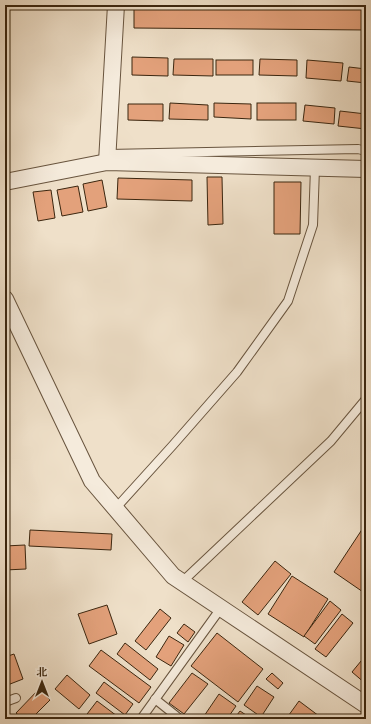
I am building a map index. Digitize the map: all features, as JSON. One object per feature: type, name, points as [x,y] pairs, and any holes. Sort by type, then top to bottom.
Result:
[{"type":"street","points":[[107,158],[116,5]]},
{"type":"street","points":[[5,182],[107,158],[314,168],[366,169]]},
{"type":"street","points":[[5,299],[92,481],[173,576],[366,705]]},
{"type":"lane","points":[[107,158],[358,149],[366,151]]},
{"type":"lane","points":[[115,509],[173,446],[237,372],[288,301],[313,225],[314,168]]},
{"type":"lane","points":[[182,582],[332,442],[366,398]]},
{"type":"lane","points":[[141,719],[221,608]]},
{"type":"lane","points":[[5,702],[16,698]]},
{"type":"lane","points":[[155,700],[180,719]]},
{"type":"building","points":[[134,6],[366,9],[366,30],[134,28]]},
{"type":"building","points":[[132,57],[168,58],[168,76],[132,75]]},
{"type":"building","points":[[174,59],[213,59],[213,76],[173,75]]},
{"type":"building","points":[[260,59],[297,60],[297,76],[259,75]]},
{"type":"building","points":[[216,60],[253,60],[253,75],[216,75]]},
{"type":"building","points":[[307,60],[343,63],[341,81],[306,78]]},
{"type":"building","points":[[349,67],[366,69],[366,83],[347,81]]},
{"type":"building","points":[[170,103],[208,105],[208,120],[169,119]]},
{"type":"building","points":[[214,103],[251,104],[251,119],[214,117]]},
{"type":"building","points":[[257,103],[296,103],[296,120],[257,120]]},
{"type":"building","points":[[128,104],[163,104],[163,121],[128,120]]},
{"type":"building","points":[[305,105],[335,108],[334,124],[303,121]]},
{"type":"building","points":[[340,111],[366,114],[366,129],[338,126]]},
{"type":"building","points":[[207,177],[222,177],[223,224],[208,225]]},
{"type":"building","points":[[118,178],[192,180],[192,201],[117,199]]},
{"type":"building","points":[[102,180],[107,207],[88,211],[83,184]]},
{"type":"building","points":[[274,182],[301,182],[300,234],[274,234]]},
{"type":"building","points":[[78,186],[83,212],[62,216],[57,190]]},
{"type":"building","points":[[51,190],[55,218],[38,221],[33,192]]},
{"type":"building","points":[[363,528],[366,530],[366,594],[334,572]]},
{"type":"building","points":[[30,530],[112,534],[111,550],[29,546]]},
{"type":"building","points":[[25,545],[26,569],[5,570],[5,546]]},
{"type":"building","points":[[275,561],[291,574],[258,615],[242,602]]},
{"type":"building","points":[[292,576],[328,599],[304,637],[268,614]]},
{"type":"building","points":[[330,601],[341,610],[315,644],[304,636]]},
{"type":"building","points":[[107,605],[117,634],[89,644],[78,614]]},
{"type":"building","points":[[160,609],[171,618],[146,650],[135,641]]},
{"type":"building","points":[[342,614],[353,623],[326,657],[315,649]]},
{"type":"building","points":[[184,624],[195,632],[188,642],[177,633]]},
{"type":"building","points":[[217,633],[263,669],[238,702],[191,666]]},
{"type":"building","points":[[169,636],[184,645],[171,666],[156,657]]},
{"type":"building","points":[[125,643],[158,669],[150,680],[117,654]]},
{"type":"building","points":[[101,650],[151,687],[139,703],[89,666]]},
{"type":"building","points":[[14,654],[23,679],[5,686],[5,657]]},
{"type":"building","points":[[366,655],[366,684],[352,672]]},
{"type":"building","points":[[192,673],[208,684],[184,714],[169,703]]},
{"type":"building","points":[[272,673],[283,683],[278,689],[266,679]]},
{"type":"building","points":[[67,675],[90,695],[79,709],[55,689]]},
{"type":"building","points":[[104,682],[133,704],[125,715],[96,693]]},
{"type":"building","points":[[257,686],[274,697],[261,717],[244,705]]},
{"type":"building","points":[[39,689],[50,700],[31,719],[23,719],[16,713]]},
{"type":"building","points":[[219,694],[236,706],[227,719],[202,719]]},
{"type":"building","points":[[97,701],[121,719],[84,718]]},
{"type":"building","points":[[299,701],[323,719],[286,719]]},
{"type":"building","points":[[240,711],[252,719],[234,719]]}]
